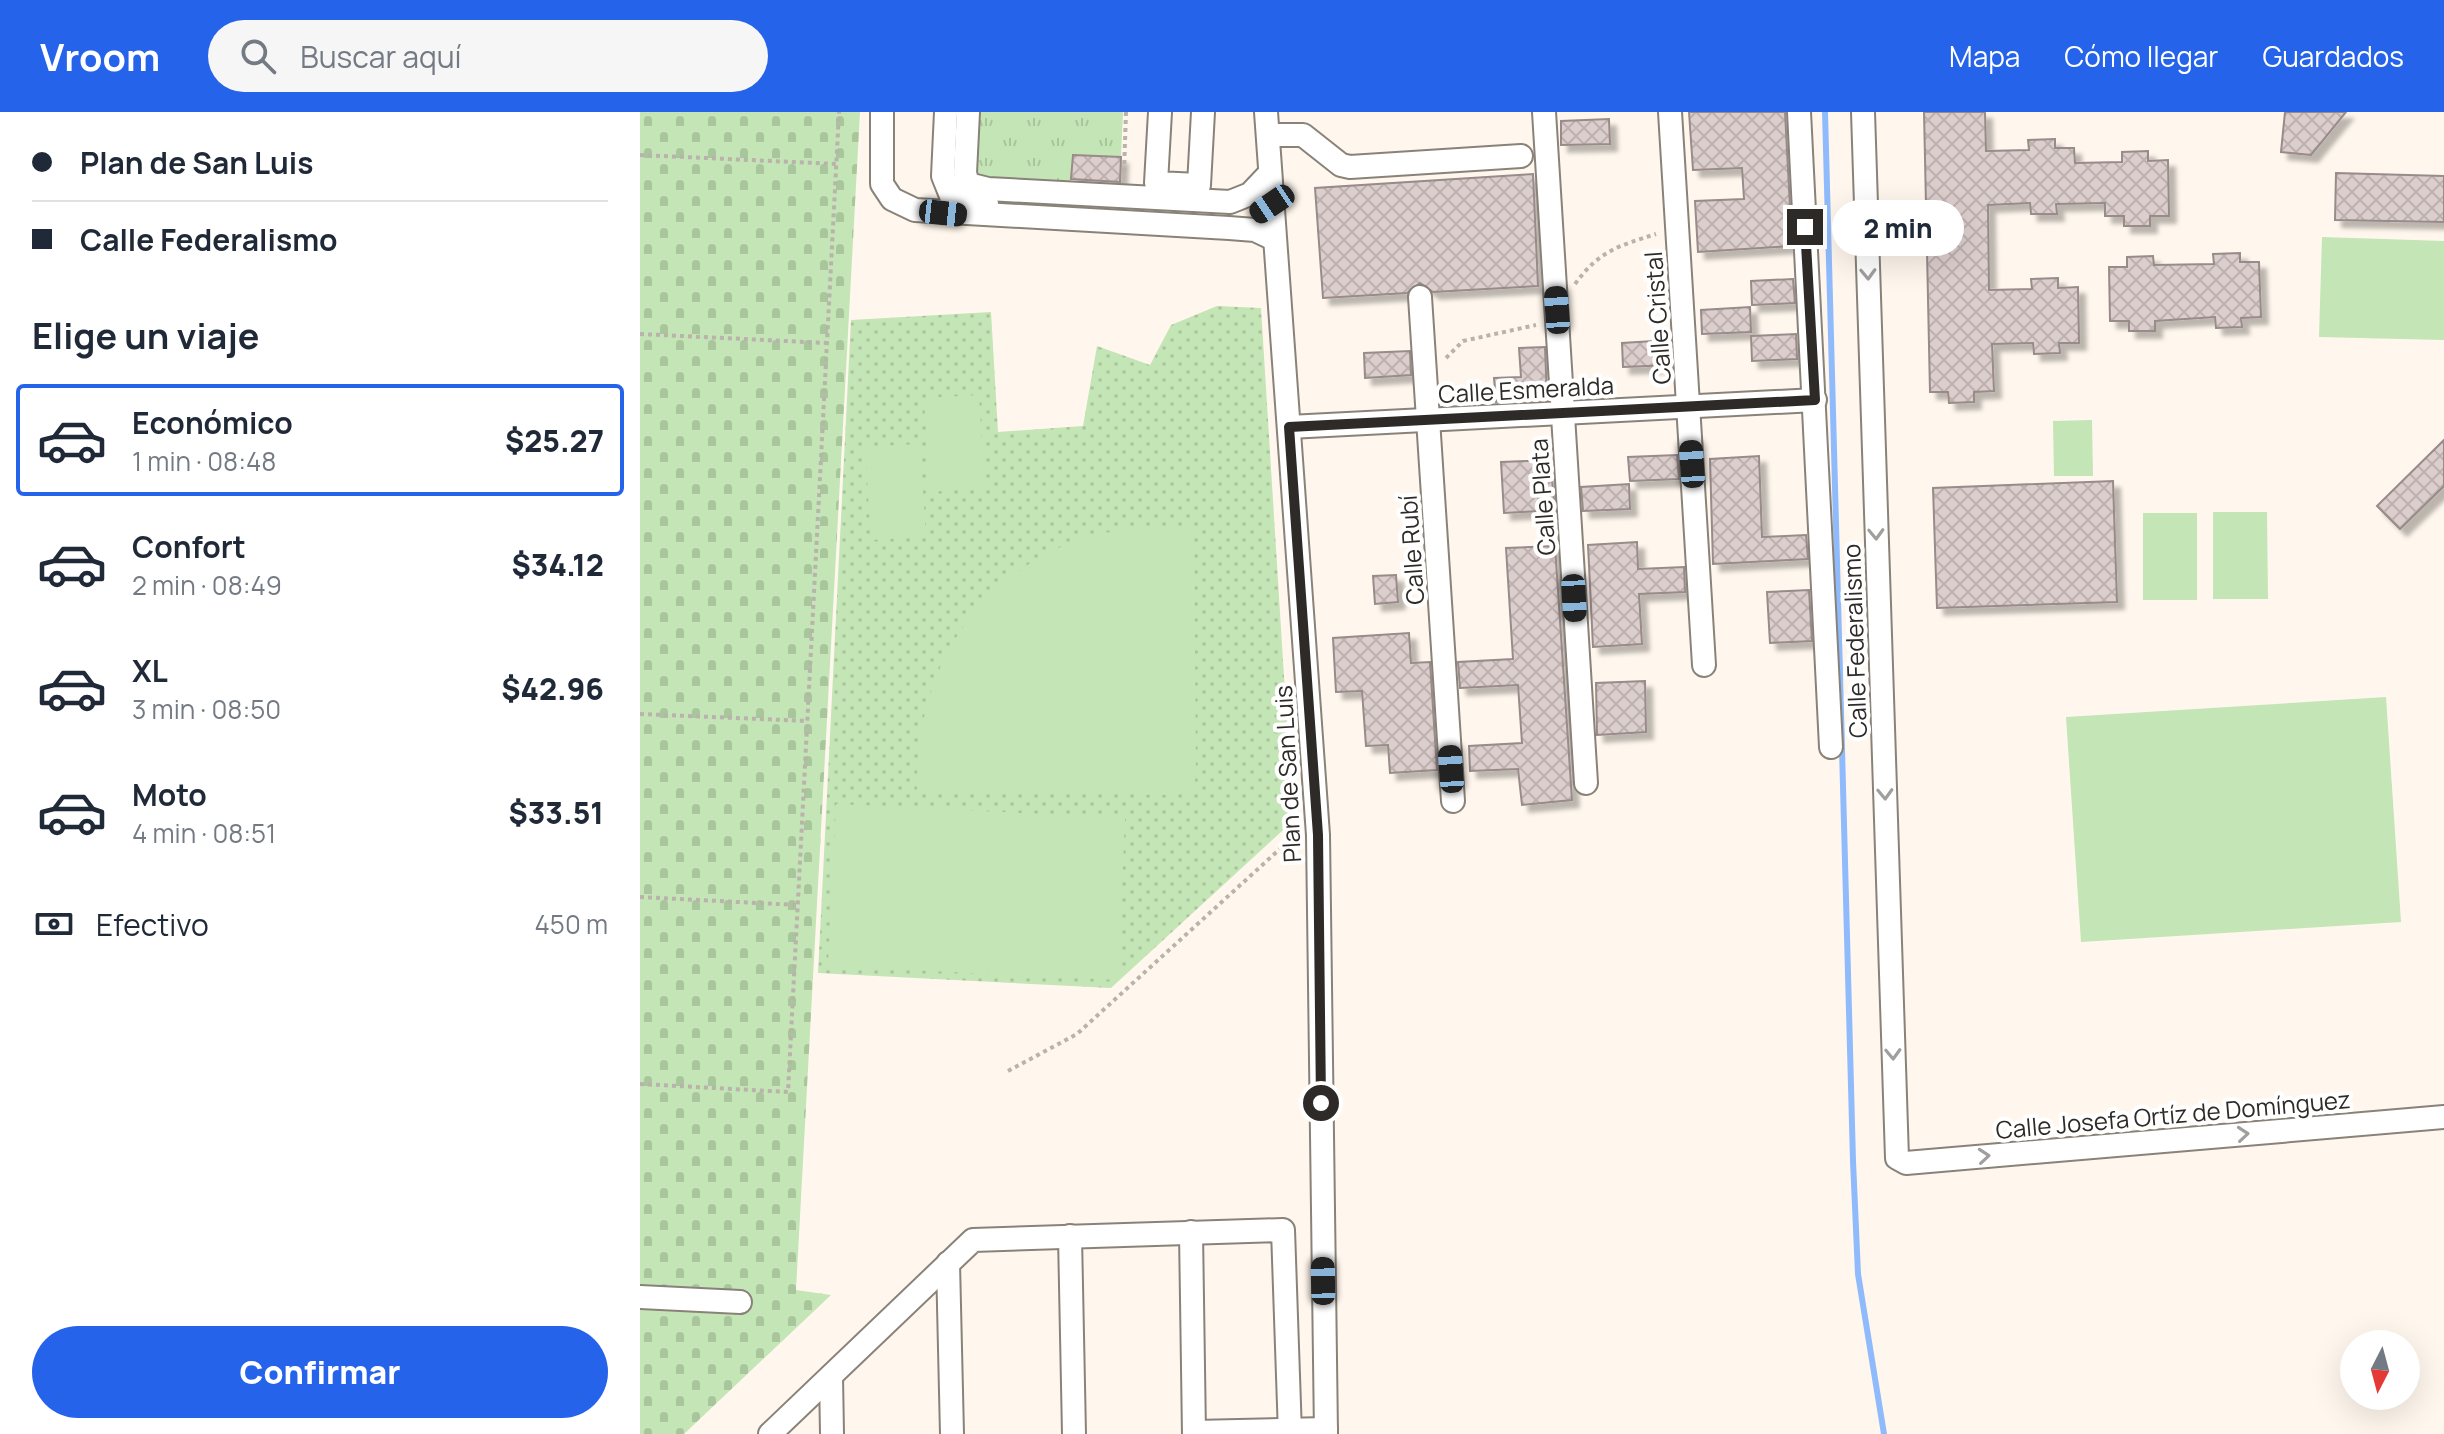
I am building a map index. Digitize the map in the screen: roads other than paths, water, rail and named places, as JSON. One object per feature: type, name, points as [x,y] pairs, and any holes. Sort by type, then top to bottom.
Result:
[{"type":"street","points":[[882,112],[882,184],[892,199],[915,210],[1255,230],[1274,239]]},
{"type":"street","points":[[946,112],[943,176],[951,196],[971,203],[1230,216],[1254,216],[1272,204]]},
{"type":"street","points":[[968,112],[965,173],[968,184],[988,189],[1230,202],[1250,194],[1270,173]]},
{"type":"street","points":[[1160,112],[1156,183],[1199,185],[1203,112]]},
{"type":"street","name":"Plan de San Luis","points":[[1266,112],[1318,835],[1326,1432]]},
{"type":"street","name":"Calle Plata","points":[[1544,112],[1586,783]]},
{"type":"street","name":"Calle Cristal","points":[[1670,112],[1704,665]]},
{"type":"street","name":"Calle Federalismo","points":[[1799,112],[1831,747]]},
{"type":"street","name":"Calle Federalismo","points":[[1863,112],[1897,1158],[1906,1163]]},
{"type":"street","points":[[1268,135],[1303,135],[1341,165],[1350,167],[1521,156]]},
{"type":"street","name":"Calle Rubí","points":[[1420,297],[1453,801]]},
{"type":"street","name":"Calle Esmeralda","points":[[1289,427],[1815,400]]},
{"type":"street","name":"Calle Josefa Ortíz de Domínguez","points":[[1906,1163],[2444,1117]]},
{"type":"street","points":[[770,1434],[973,1240],[1283,1230],[1290,1432]]},
{"type":"street","points":[[1191,1232],[1194,1433],[1326,1432]]},
{"type":"street","points":[[1070,1236],[1074,1434]]},
{"type":"street","points":[[948,1263],[952,1434]]},
{"type":"street","points":[[640,1297],[740,1302]]},
{"type":"street","points":[[831,1376],[832,1434]]},
{"type":"waterway","points":[[1825,112],[1858,1274],[1884,1434]]}]
